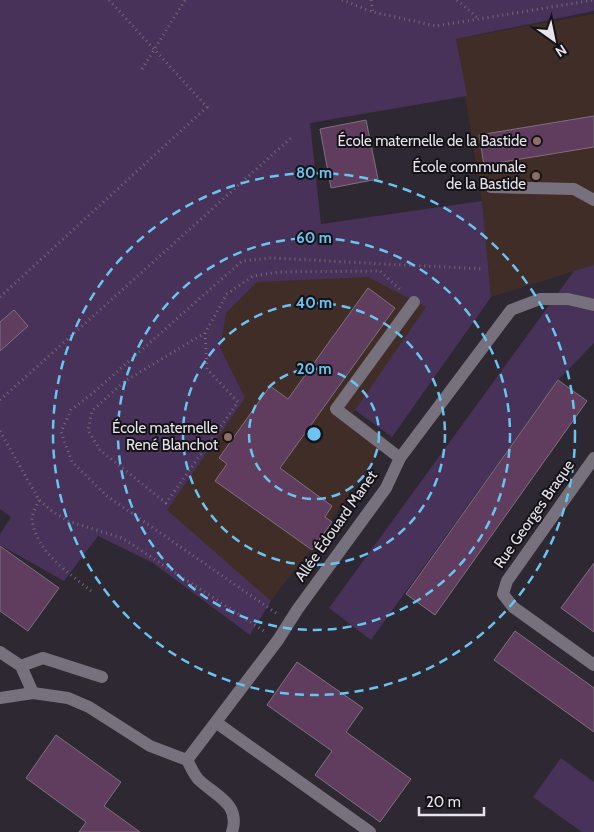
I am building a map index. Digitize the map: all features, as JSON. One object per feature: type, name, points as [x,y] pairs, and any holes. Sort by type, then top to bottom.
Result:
[{"type":"street","points":[[491,187],[574,189],[594,200]]},
{"type":"street","name":"Allée Édouard Manet","points":[[187,760],[278,640],[288,622],[386,488],[400,458],[511,310],[540,299],[568,299],[594,305]]},
{"type":"street","points":[[400,458],[336,409],[414,302]]},
{"type":"street","name":"Rue Georges Braque","points":[[594,458],[507,581],[503,594],[513,607],[594,665]]},
{"type":"street","points":[[0,652],[21,666],[33,693]]},
{"type":"street","points":[[21,666],[42,658],[102,677]]},
{"type":"street","points":[[0,698],[33,693],[68,698],[89,707],[150,746],[187,760],[198,779],[228,803],[234,817],[232,832]]},
{"type":"street","points":[[217,722],[370,832]]},
{"type":"path","points":[[0,298],[207,107],[109,0]]},
{"type":"path","points":[[142,69],[185,0]]},
{"type":"path","points":[[342,0],[374,12],[436,26],[594,0]]},
{"type":"path","points":[[371,0],[374,12]]},
{"type":"path","points":[[456,0],[479,19]]},
{"type":"path","points":[[0,400],[292,137]]},
{"type":"path","points":[[288,622],[106,496],[72,462],[61,432],[70,410],[93,393],[242,261],[270,258],[482,269]]},
{"type":"path","points":[[205,333],[207,369],[238,402],[166,503],[100,450],[88,430],[92,411],[125,381],[205,333],[227,294],[253,276],[279,272],[380,271],[414,302]]},
{"type":"path","points":[[0,431],[39,500],[68,521],[122,538],[278,640]]},
{"type":"path","points":[[39,500],[32,517],[38,537],[51,558],[91,592]]},
{"type":"shaded area","points":[[0,0],[594,0],[594,11],[456,39],[467,96],[310,123],[321,224],[482,201],[491,297],[392,437],[355,410],[426,307],[368,277],[257,282],[226,313],[220,348],[245,398],[167,510],[271,601],[250,635],[153,563],[98,536],[64,581],[0,545],[0,534],[11,517],[0,509]]},
{"type":"shaded area","name":"École communale de la Bastide","points":[[594,14],[594,265],[491,297],[482,201],[456,39]]},
{"type":"shaded area","points":[[594,265],[594,343],[558,380],[371,640],[329,608],[574,271]]},
{"type":"shaded area","name":"École maternelle René Blanchot","points":[[243,267],[450,275],[353,413],[388,440],[304,558],[269,603],[98,477]]},
{"type":"shaded area","points":[[561,758],[594,782],[594,832],[582,832],[533,797]]},
{"type":"building","name":"École maternelle de la Bastide","points":[[594,116],[594,147],[484,165],[479,135]]},
{"type":"building","points":[[366,120],[378,179],[331,188],[320,129]]},
{"type":"building","points":[[368,288],[395,308],[280,468],[332,506],[325,517],[332,522],[312,550],[215,481],[227,464],[219,458],[270,386],[288,399]]},
{"type":"building","points":[[14,310],[28,326],[0,351],[0,322]]},
{"type":"building","points":[[558,380],[587,401],[435,615],[406,594]]},
{"type":"building","points":[[0,546],[59,588],[28,631],[0,611]]},
{"type":"building","points":[[594,563],[594,632],[561,608]]},
{"type":"building","points":[[515,631],[594,688],[594,732],[494,660]]},
{"type":"building","points":[[297,662],[363,708],[346,732],[411,779],[380,822],[315,775],[332,751],[267,705]]},
{"type":"building","points":[[56,735],[121,782],[104,806],[140,832],[79,832],[86,822],[26,778]]},
{"type":"place","name":"École maternelle de la Bastide","points":[[537,141]]},
{"type":"place","name":"École communale de la Bastide","points":[[536,176]]},
{"type":"place","name":"École maternelle René Blanchot","points":[[228,437]]}]
